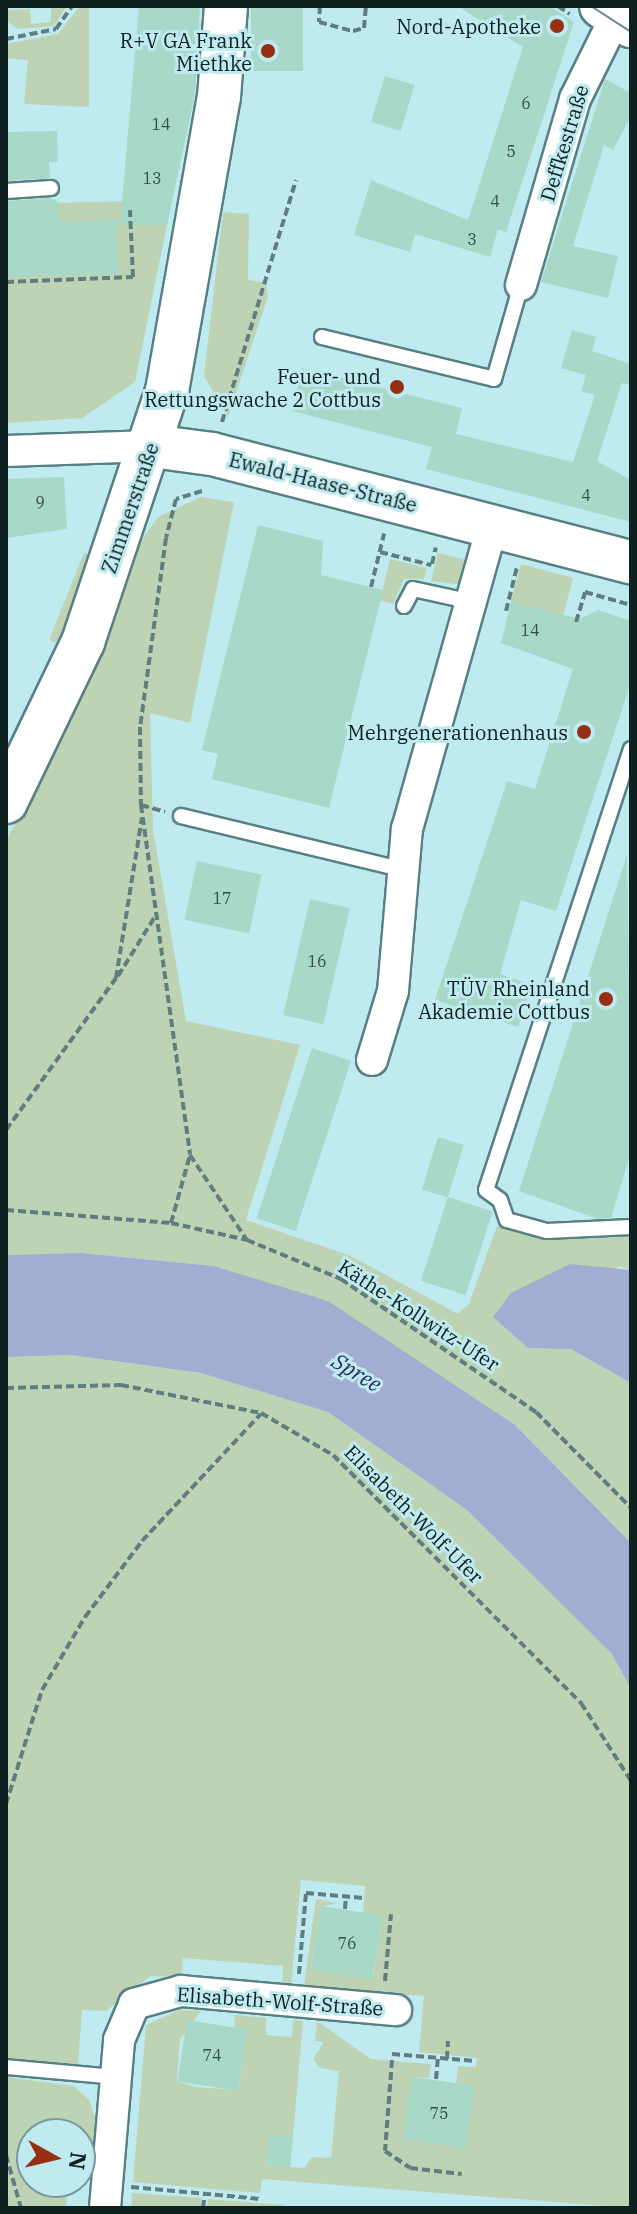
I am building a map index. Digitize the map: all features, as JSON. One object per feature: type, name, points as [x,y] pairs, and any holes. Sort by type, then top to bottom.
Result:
[{"type":"street","name":"Zimmerstraße","points":[[6,802],[83,642],[152,446],[210,155],[226,6]]},
{"type":"street","name":"Deffkestraße","points":[[521,285],[575,99],[617,14]]},
{"type":"street","points":[[6,451],[152,446]]},
{"type":"street","name":"Ewald-Haase-Straße","points":[[152,446],[219,456],[631,562]]},
{"type":"street","points":[[372,1060],[393,991],[400,869],[492,526]]},
{"type":"street","name":"Elisabeth-Wolf-Straße","points":[[115,2197],[116,2077],[123,2022],[153,1994],[388,2004]]},
{"type":"lane","points":[[6,191],[51,188]]},
{"type":"lane","points":[[322,337],[494,379],[521,285]]},
{"type":"lane","points":[[404,606],[413,589],[472,602]]},
{"type":"lane","points":[[631,749],[486,1190],[500,1200],[507,1220],[547,1231],[631,1227]]},
{"type":"lane","points":[[181,816],[400,869]]},
{"type":"lane","points":[[6,2067],[116,2077]]},
{"type":"path","points":[[6,39],[56,29],[72,6]]},
{"type":"path","points":[[320,6],[319,22],[353,31],[364,28],[366,6]]},
{"type":"path","points":[[222,422],[296,180]]},
{"type":"path","points":[[7,280],[110,275],[133,277],[130,210]]},
{"type":"path","points":[[171,1223],[190,1155],[143,812],[140,727],[166,538],[176,499],[202,491]]},
{"type":"path","points":[[371,587],[384,534]]},
{"type":"path","points":[[425,591],[436,547]]},
{"type":"path","points":[[380,552],[431,565]]},
{"type":"path","points":[[506,611],[518,563]]},
{"type":"path","points":[[576,622],[585,592],[582,580]]},
{"type":"path","points":[[585,592],[631,605]]},
{"type":"path","points":[[116,978],[143,812]]},
{"type":"path","points":[[6,1130],[116,978],[157,914]]},
{"type":"path","points":[[190,1155],[247,1240]]},
{"type":"path","name":"Käthe-Kollwitz-Ufer","points":[[6,1210],[171,1223],[247,1240],[341,1279],[445,1347],[536,1412],[631,1508]]},
{"type":"path","name":"Elisabeth-Wolf-Ufer","points":[[6,1388],[121,1385],[261,1413],[333,1455],[581,1703],[631,1781]]},
{"type":"path","points":[[6,1804],[42,1690],[85,1617],[142,1541],[261,1413]]},
{"type":"path","points":[[298,1985],[306,1893],[364,1898]]},
{"type":"path","points":[[345,1909],[346,1896]]},
{"type":"path","points":[[388,2004],[391,1914]]},
{"type":"path","points":[[447,2059],[448,2041]]},
{"type":"path","points":[[462,2174],[410,2168],[385,2151],[392,2057],[476,2061]]},
{"type":"path","points":[[436,2079],[438,2058]]},
{"type":"path","points":[[6,2155],[21,2208]]},
{"type":"path","points":[[115,2197],[205,2194],[260,2199]]},
{"type":"path","points":[[203,2208],[205,2194]]},
{"type":"green space","points":[[51,6],[67,6],[54,26],[18,29],[6,20],[6,10],[30,9],[31,24],[51,22]]},
{"type":"green space","points":[[80,6],[89,6],[89,107],[24,104],[28,60],[6,58],[6,44],[58,34]]},
{"type":"green space","points":[[137,201],[138,225],[167,225],[135,382],[82,418],[6,423],[6,204]]},
{"type":"green space","points":[[223,212],[249,214],[248,280],[266,283],[268,297],[228,417],[204,376]]},
{"type":"green space","points":[[201,497],[234,502],[190,723],[150,713],[153,830],[186,1021],[300,1045],[246,1220],[351,1256],[458,1314],[469,1304],[497,1226],[545,1239],[631,1235],[631,1270],[619,1266],[552,1347],[571,1349],[631,1383],[631,1543],[515,1425],[214,1266],[81,1253],[6,1255],[6,841],[84,692],[140,542],[158,517]]},
{"type":"green space","points":[[84,553],[95,557],[56,643],[49,640]]},
{"type":"green space","points":[[438,553],[470,561],[464,585],[431,581]]},
{"type":"green space","points":[[390,559],[427,568],[424,579],[404,579],[393,604],[380,600]]},
{"type":"green space","points":[[521,564],[573,578],[563,616],[511,602]]},
{"type":"green space","points":[[71,1355],[201,1373],[328,1412],[467,1510],[612,1654],[631,1689],[631,2208],[262,2179],[260,2193],[133,2182],[146,2025],[179,2010],[201,2011],[180,2039],[177,2081],[195,2087],[238,2090],[247,2030],[234,2028],[235,2015],[266,2018],[266,2035],[292,2037],[293,2020],[303,2021],[293,2136],[269,2135],[266,2165],[304,2168],[312,2157],[331,2158],[339,2071],[320,2068],[313,2059],[324,2042],[315,2041],[317,2021],[371,2059],[431,2064],[429,2078],[412,2077],[404,2138],[465,2147],[474,2087],[456,2085],[458,2066],[476,2067],[477,2058],[419,2052],[424,1996],[304,1986],[316,1899],[337,1903],[321,1907],[311,1968],[373,1977],[382,1917],[363,1915],[365,1886],[301,1880],[291,1985],[282,1985],[283,1966],[183,1958],[181,1977],[150,1976],[106,2011],[82,2010],[78,2065],[6,2061],[6,1357]]},
{"type":"green space","points":[[6,2077],[74,2086],[89,2100],[95,2118],[16,2118],[16,2198],[67,2198],[66,2208],[6,2208]]},
{"type":"green space","points":[[132,2193],[202,2198],[201,2208],[131,2208]]},
{"type":"green space","points":[[208,2199],[284,2205],[284,2208],[207,2208]]},
{"type":"water","name":"Spree","points":[[81,1253],[214,1266],[328,1301],[515,1425],[631,1543],[631,1689],[612,1654],[467,1510],[328,1412],[201,1373],[71,1355],[6,1357],[6,1255]]},
{"type":"water","points":[[570,1264],[631,1270],[631,1383],[571,1349],[528,1348],[493,1317],[511,1293]]},
{"type":"building","points":[[139,6],[200,6],[195,94],[167,225],[120,225]]},
{"type":"building","points":[[251,6],[303,6],[303,71],[251,71]]},
{"type":"building","points":[[457,6],[550,6],[574,22],[506,232],[498,229],[490,257],[415,234],[410,252],[354,235],[371,180],[468,220],[523,47]]},
{"type":"building","points":[[385,76],[415,85],[401,131],[371,122]]},
{"type":"building","points":[[605,79],[631,93],[631,116],[613,150],[604,145],[573,246],[618,256],[608,298],[541,282]]},
{"type":"building","points":[[57,131],[58,162],[49,162],[50,178],[6,181],[6,132]]},
{"type":"building","points":[[50,198],[58,202],[59,222],[116,220],[118,273],[6,277],[6,201]]},
{"type":"building","points":[[572,330],[596,337],[592,351],[631,364],[631,385],[622,383],[597,461],[631,480],[631,522],[426,469],[432,447],[292,411],[302,368],[462,408],[456,434],[573,462],[595,395],[581,391],[586,375],[561,368]]},
{"type":"building","points":[[64,477],[67,529],[6,538],[6,479]]},
{"type":"building","points":[[258,525],[323,541],[321,575],[383,590],[329,808],[212,779],[218,754],[202,750]]},
{"type":"building","name":"Mehrgenerationenhaus","points":[[511,602],[580,619],[598,610],[631,621],[631,682],[556,911],[521,900],[500,974],[532,985],[518,1027],[435,1000],[507,781],[535,789],[573,669],[501,643]]},
{"type":"building","name":"TÜV Rheinland Akademie Cottbus","points":[[627,855],[631,1152],[611,1218],[598,1219],[519,1191]]},
{"type":"building","points":[[197,861],[262,875],[249,933],[185,920]]},
{"type":"building","points":[[310,899],[350,908],[323,1024],[283,1015]]},
{"type":"building","points":[[312,1048],[351,1061],[296,1231],[257,1218]]},
{"type":"building","points":[[438,1137],[464,1145],[448,1197],[422,1190]]},
{"type":"building","points":[[448,1197],[493,1212],[466,1295],[421,1281]]},
{"type":"building","points":[[321,1906],[382,1916],[372,1979],[311,1969]]},
{"type":"building","points":[[187,2020],[247,2030],[238,2091],[177,2081]]},
{"type":"building","points":[[412,2077],[474,2086],[466,2148],[403,2139]]},
{"type":"building","points":[[269,2134],[293,2136],[290,2167],[266,2165]]},
{"type":"tram line","points":[[591,6],[631,32]]},
{"type":"place","name":"Nord-Apotheke","points":[[557,26]]},
{"type":"place","name":"R+V GA Frank Miethke","points":[[268,51]]},
{"type":"place","name":"Feuer- und Rettungswache 2 Cottbus","points":[[397,387]]},
{"type":"place","name":"Mehrgenerationenhaus","points":[[584,732]]},
{"type":"place","name":"TÜV Rheinland Akademie Cottbus","points":[[606,999]]}]
